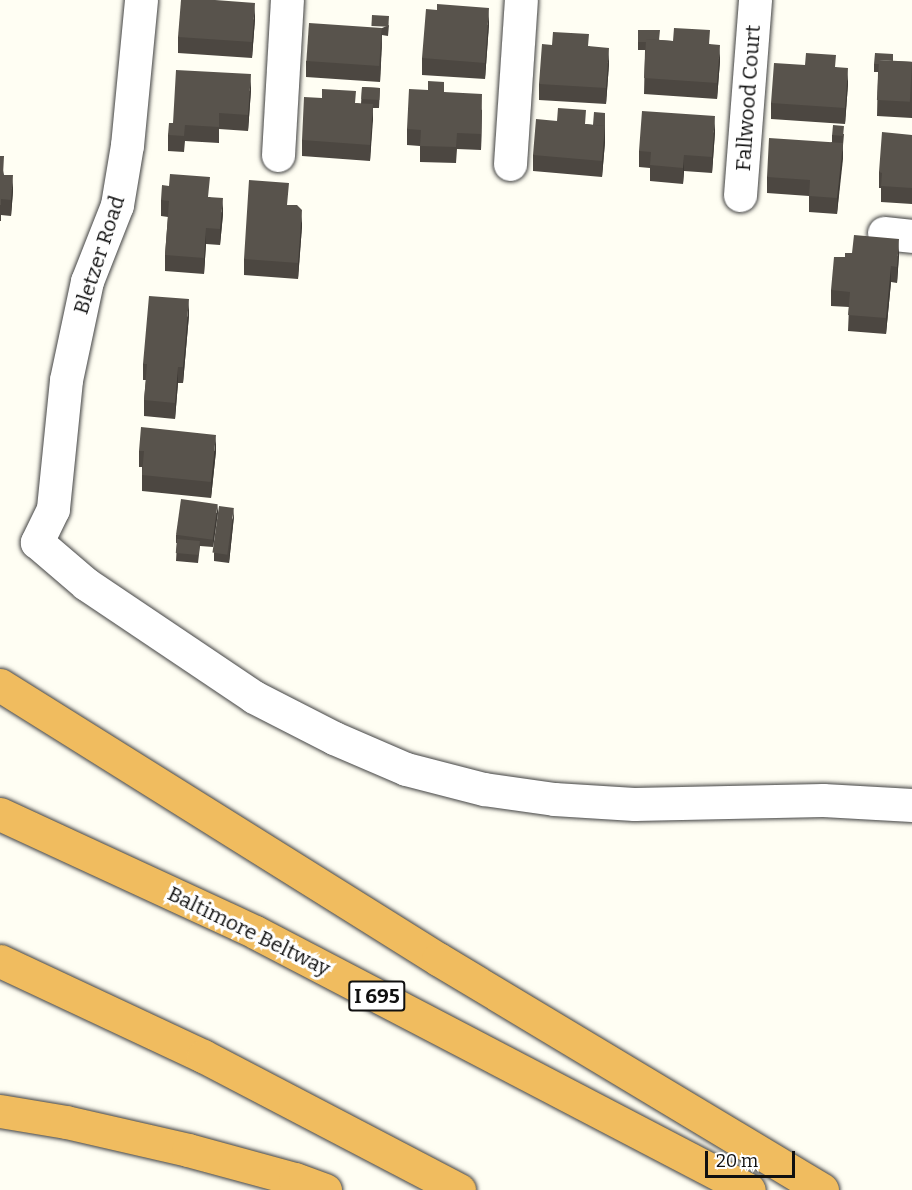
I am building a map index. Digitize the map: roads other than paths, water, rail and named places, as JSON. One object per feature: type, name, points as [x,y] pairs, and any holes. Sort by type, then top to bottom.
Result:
[{"type":"highway","points":[[0,685],[438,959],[822,1190]]},
{"type":"highway","name":"Baltimore Beltway","points":[[0,814],[255,932],[749,1190]]},
{"type":"highway","points":[[0,961],[203,1056],[459,1190]]},
{"type":"highway","points":[[0,1111],[66,1122],[188,1150],[325,1190]]},
{"type":"street","name":"Bletzer Road","points":[[141,0],[127,146],[117,205],[99,245],[84,292],[66,380],[53,510],[37,542],[95,591],[254,697],[334,738],[406,769],[484,789],[554,799],[634,804],[823,800],[912,805]]},
{"type":"street","points":[[278,155],[287,0]]},
{"type":"street","points":[[510,164],[521,0]]},
{"type":"street","name":"Fallwood Court","points":[[740,195],[755,0]]}]
